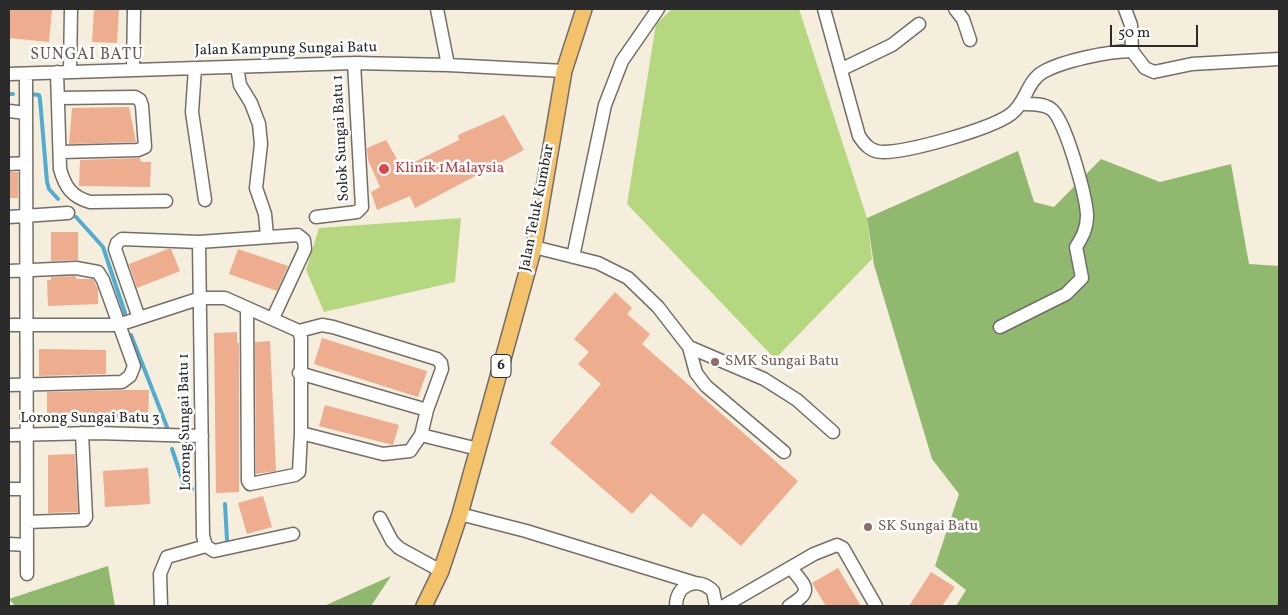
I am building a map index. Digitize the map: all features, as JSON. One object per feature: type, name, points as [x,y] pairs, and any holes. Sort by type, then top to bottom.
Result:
[{"type":"main road","name":"Jalan Teluk Kumbar","points":[[424,606],[442,571],[460,514],[534,247],[564,72],[584,9]]},
{"type":"street","points":[[70,71],[71,9]]},
{"type":"street","points":[[133,69],[134,9]]},
{"type":"street","points":[[437,9],[448,65]]},
{"type":"street","points":[[573,256],[605,105],[622,60],[658,9]]},
{"type":"street","points":[[824,9],[859,136],[868,148],[882,152],[959,135],[1002,120],[1012,114],[1020,104],[1033,80],[1043,72],[1083,58],[1116,51],[1132,52]]},
{"type":"street","points":[[955,9],[963,19],[970,40]]},
{"type":"street","points":[[1125,9],[1131,25],[1132,52],[1145,68],[1154,72],[1192,64],[1279,59]]},
{"type":"street","points":[[842,69],[892,45],[919,24]]},
{"type":"street","name":"Jalan Kampung Sungai Batu","points":[[9,74],[354,64],[448,65],[564,72]]},
{"type":"street","name":"Solok Sungai Batu 1","points":[[316,217],[361,210],[354,64]]},
{"type":"street","points":[[237,67],[240,85],[252,103],[259,124],[261,144],[256,188],[265,214],[267,236]]},
{"type":"street","points":[[195,68],[192,112],[205,200]]},
{"type":"street","points":[[57,72],[61,152],[60,169],[73,206]]},
{"type":"street","points":[[26,74],[27,574]]},
{"type":"street","points":[[59,98],[135,97],[140,100],[142,106],[145,146],[143,150],[61,152]]},
{"type":"street","points":[[1000,327],[1066,294],[1082,278],[1076,247],[1085,232],[1087,215],[1068,140],[1057,114],[1050,107],[1020,104]]},
{"type":"street","points":[[9,110],[26,113]]},
{"type":"street","points":[[9,164],[26,164]]},
{"type":"street","points":[[9,217],[26,217],[90,202],[166,201]]},
{"type":"street","points":[[139,318],[115,249],[116,243],[122,239],[199,242],[298,235],[305,244],[273,318]]},
{"type":"street","name":"Lorong Sungai Batu 1","points":[[199,242],[203,536],[206,546]]},
{"type":"street","points":[[534,247],[598,263],[628,278],[658,307],[689,347],[696,373],[706,386],[784,452]]},
{"type":"street","points":[[9,271],[76,268],[98,272],[103,280],[134,366],[130,376],[122,382],[9,385]]},
{"type":"street","points":[[9,325],[118,325],[201,298],[225,298],[299,331],[322,325],[328,326],[436,359],[441,363],[442,370],[426,410],[421,435],[410,451],[383,454],[301,433]]},
{"type":"street","points":[[246,308],[248,481],[254,485],[295,476],[300,466],[301,338],[299,331]]},
{"type":"street","points":[[689,347],[764,379],[797,400],[833,432]]},
{"type":"street","points":[[300,373],[426,410]]},
{"type":"street","points":[[27,522],[84,520],[86,516],[82,433]]},
{"type":"street","name":"Lorong Sungai Batu 3","points":[[9,435],[82,433],[202,436]]},
{"type":"street","points":[[421,435],[478,449]]},
{"type":"street","points":[[9,489],[27,489]]},
{"type":"street","points":[[460,514],[526,531],[702,583],[713,591],[716,606]]},
{"type":"street","points":[[380,518],[392,541],[399,548],[442,571]]},
{"type":"street","points":[[161,606],[160,574],[167,558],[206,546],[214,551],[293,534]]},
{"type":"street","points":[[9,544],[27,544]]},
{"type":"street","points":[[724,606],[745,602],[791,568],[814,554],[837,545],[843,548],[876,606]]},
{"type":"street","points":[[789,606],[803,597],[806,591],[805,585],[791,568]]},
{"type":"street","points":[[676,606],[678,593],[682,588],[695,582]]},
{"type":"green space","points":[[672,9],[799,9],[867,218],[872,259],[775,359],[627,204],[656,24]]},
{"type":"green space","points":[[1018,151],[1034,202],[1054,207],[1101,159],[1160,182],[1231,164],[1249,264],[1279,266],[1279,606],[956,606],[966,590],[935,566],[959,494],[932,459],[874,265],[867,218]]},
{"type":"green space","points":[[461,218],[455,282],[324,312],[306,270],[319,228]]},
{"type":"green space","points":[[108,566],[115,606],[15,606],[9,599]]},
{"type":"green space","points":[[391,576],[371,606],[324,606]]},
{"type":"building","points":[[9,9],[52,9],[49,42],[9,38]]},
{"type":"building","points":[[94,9],[119,9],[117,43],[92,42]]},
{"type":"building","points":[[129,107],[136,142],[69,144],[72,108]]},
{"type":"building","points":[[504,115],[524,150],[415,208],[410,196],[377,210],[371,192],[380,187],[368,160],[367,148],[386,140],[402,168],[459,140],[458,135]]},
{"type":"building","points":[[140,158],[141,162],[151,162],[150,187],[79,186],[80,160]]},
{"type":"building","points":[[9,172],[18,172],[18,198],[9,198]]},
{"type":"building","points":[[51,232],[78,232],[78,260],[51,261]]},
{"type":"building","points":[[171,249],[180,271],[137,288],[129,264]]},
{"type":"building","points":[[238,249],[288,266],[277,291],[229,274]]},
{"type":"building","points":[[75,276],[77,279],[93,279],[98,289],[98,304],[48,306],[47,280],[51,280],[51,277]]},
{"type":"building","points":[[615,292],[632,308],[627,314],[650,334],[642,344],[798,481],[741,546],[703,513],[691,528],[651,493],[632,514],[550,443],[601,384],[578,364],[589,352],[574,339]]},
{"type":"building","points":[[237,332],[237,343],[239,343],[239,492],[216,493],[214,333]]},
{"type":"building","points":[[322,338],[427,371],[418,397],[314,364]]},
{"type":"building","points":[[270,341],[276,471],[256,474],[255,342]]},
{"type":"building","points":[[39,349],[106,350],[106,374],[39,376]]},
{"type":"building","points":[[149,390],[148,418],[47,416],[47,392]]},
{"type":"building","points":[[325,405],[399,425],[393,445],[319,426]]},
{"type":"building","points":[[75,454],[78,512],[48,513],[48,455]]},
{"type":"building","points":[[148,468],[150,504],[105,507],[103,471]]},
{"type":"building","points":[[263,496],[272,527],[247,534],[238,503]]},
{"type":"building","points":[[838,568],[861,606],[826,606],[812,583]]},
{"type":"building","points":[[931,572],[955,587],[942,606],[909,606]]},
{"type":"waterway","points":[[30,94],[39,95],[47,182],[49,189],[58,199]]},
{"type":"waterway","points":[[76,217],[103,247],[125,313]]},
{"type":"waterway","points":[[131,335],[167,427]]},
{"type":"waterway","points":[[172,449],[184,485],[192,489]]},
{"type":"waterway","points":[[225,504],[227,540]]},
{"type":"place","name":"Klinik 1Malaysia","points":[[384,169]]},
{"type":"place","name":"SMK Sungai Batu","points":[[715,362]]},
{"type":"place","name":"SK Sungai Batu","points":[[868,527]]},
{"type":"district","name":"SUNGAI BATU","points":[[87,56]]}]
